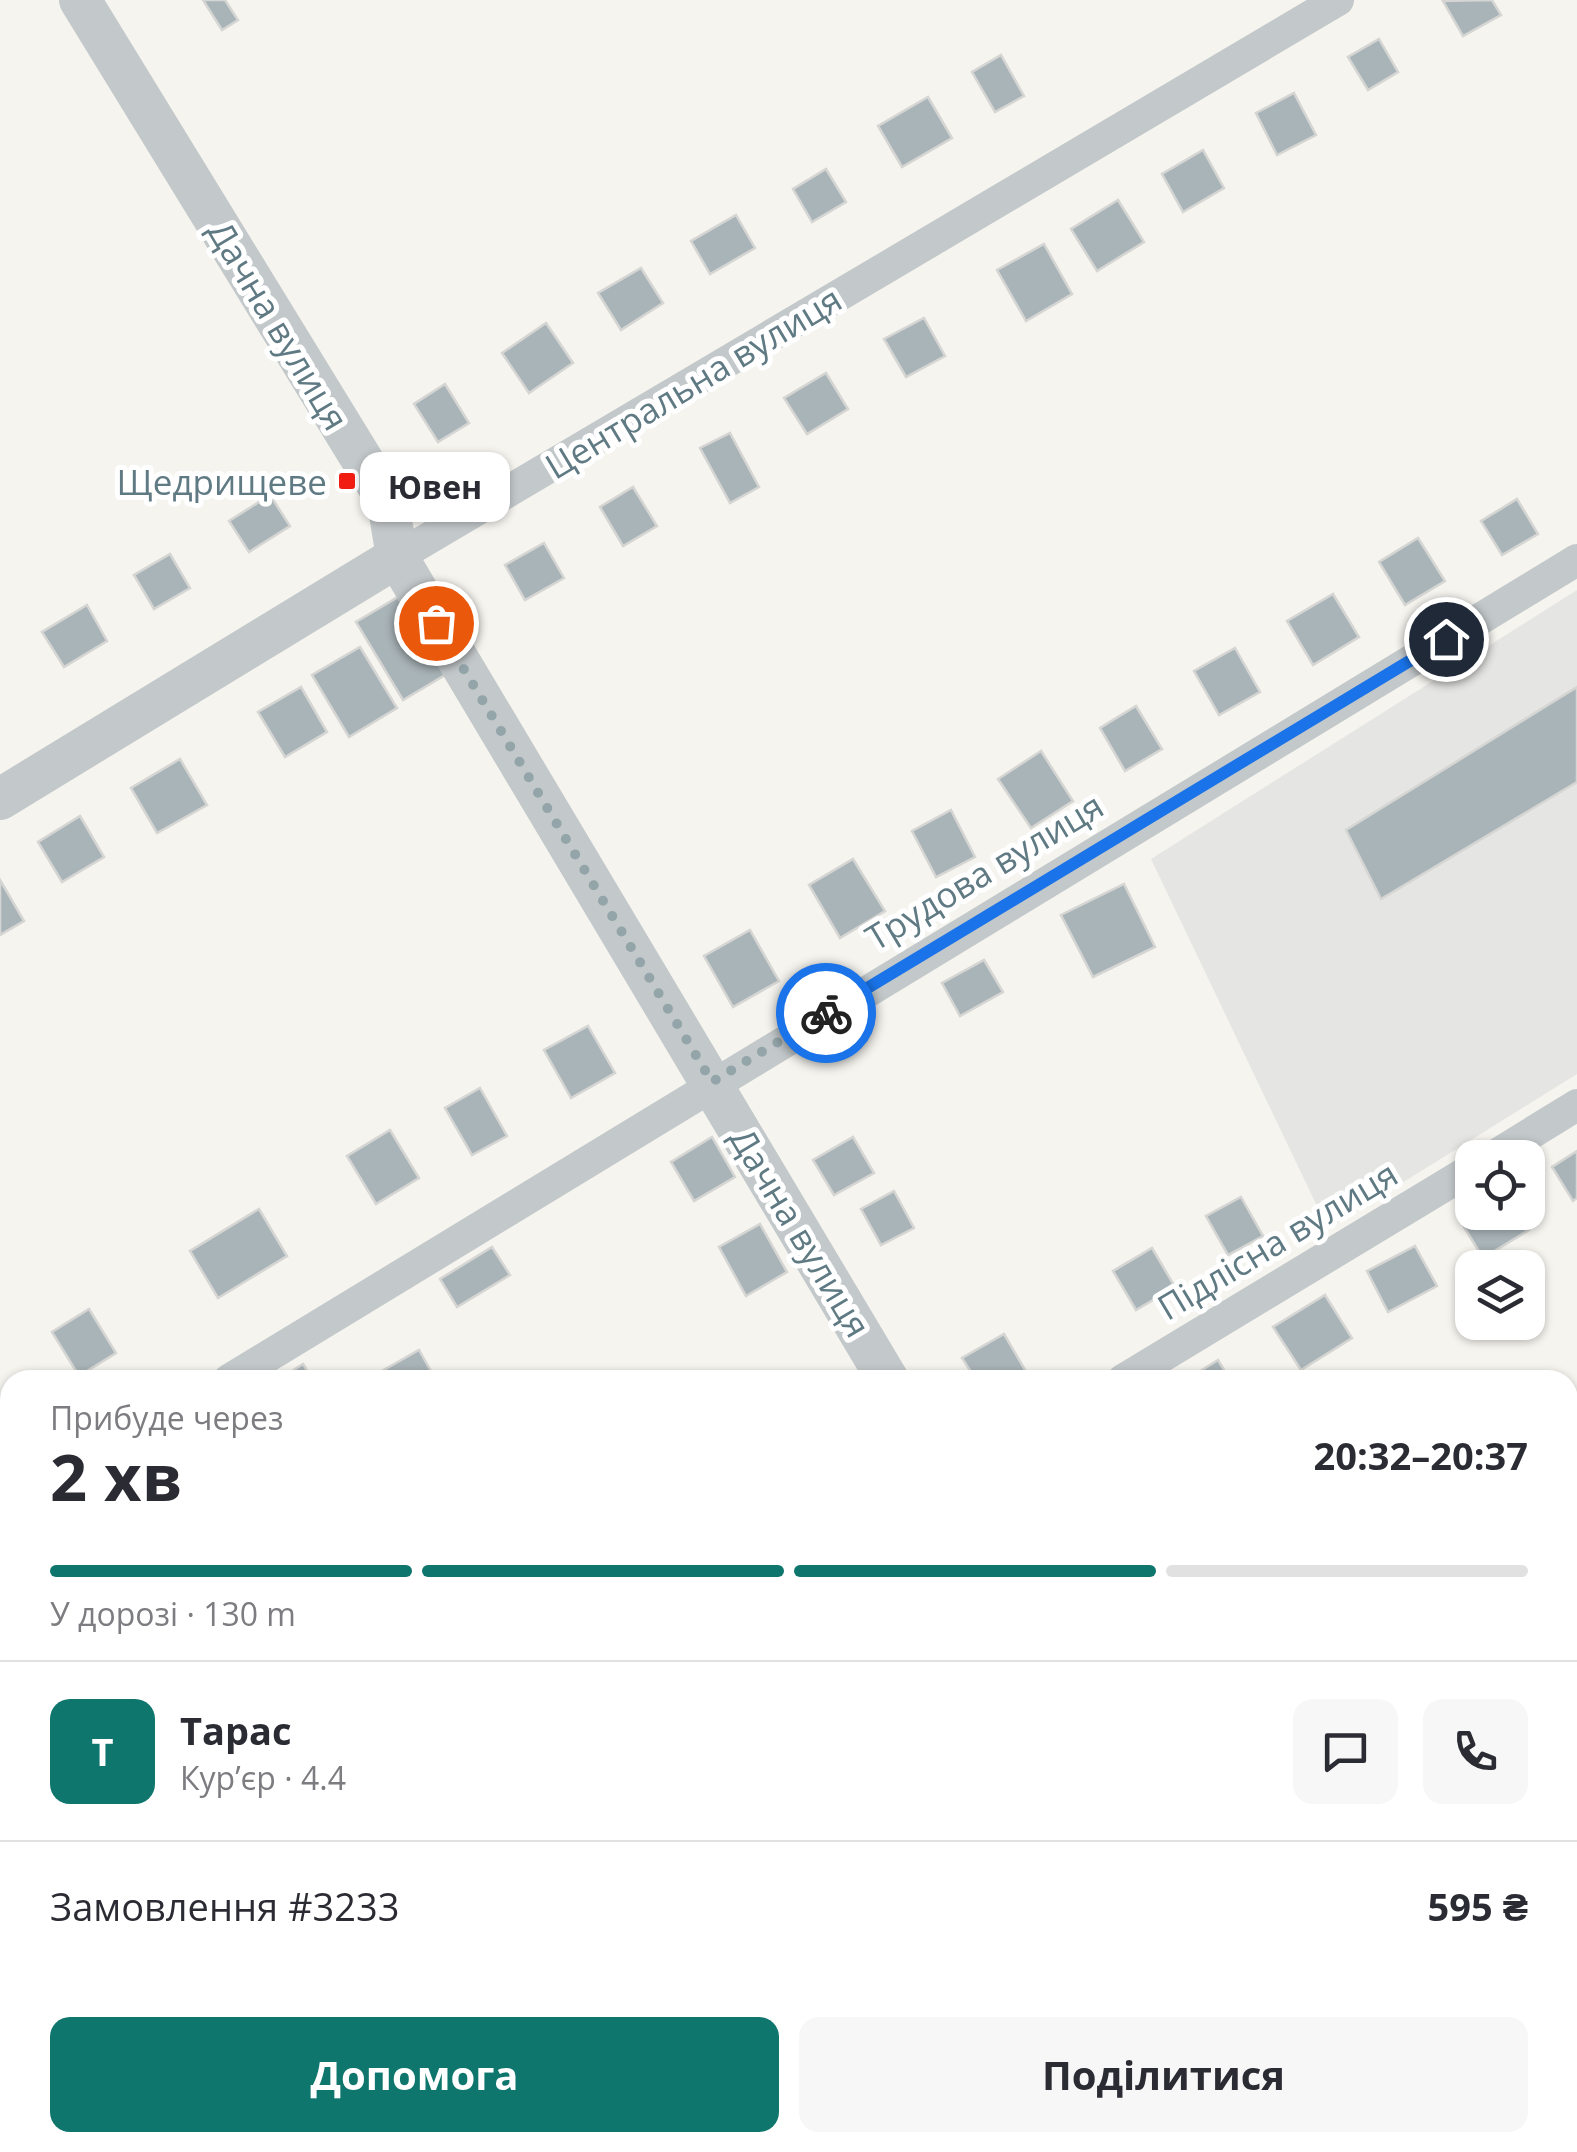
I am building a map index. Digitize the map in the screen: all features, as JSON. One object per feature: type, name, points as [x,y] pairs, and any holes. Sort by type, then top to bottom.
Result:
[{"type":"street","name":"Дачна вулиця","points":[[80,0],[388,502],[397,557],[882,1370]]},
{"type":"street","name":"Центральна вулиця","points":[[0,799],[397,557],[1338,0]]},
{"type":"street","name":"Трудова вулиця","points":[[245,1370],[712,1082],[1577,560]]},
{"type":"street","points":[[1521,1140],[1577,1106]]},
{"type":"street","name":"Підлісна вулиця","points":[[1139,1370],[1455,1178]]},
{"type":"shaded area","points":[[1577,590],[1577,1074],[1471,1140],[1455,1140],[1455,1150],[1328,1229],[1151,859]]},
{"type":"building","points":[[203,0],[225,0],[238,20],[222,30]]},
{"type":"building","points":[[1492,0],[1501,15],[1463,36],[1443,1]]},
{"type":"building","points":[[1379,39],[1398,72],[1368,90],[1348,57]]},
{"type":"building","points":[[1001,55],[1024,96],[995,112],[972,72]]},
{"type":"building","points":[[1294,93],[1316,135],[1277,155],[1256,113]]},
{"type":"building","points":[[928,97],[952,138],[902,167],[878,126]]},
{"type":"building","points":[[1203,150],[1224,188],[1183,212],[1162,174]]},
{"type":"building","points":[[826,169],[846,202],[812,222],[793,189]]},
{"type":"building","points":[[1118,200],[1144,242],[1097,271],[1071,229]]},
{"type":"building","points":[[736,215],[755,248],[710,274],[691,241]]},
{"type":"building","points":[[1044,244],[1072,294],[1026,321],[997,270]]},
{"type":"building","points":[[641,268],[663,303],[621,330],[598,293]]},
{"type":"building","points":[[924,318],[945,356],[906,377],[884,339]]},
{"type":"building","points":[[546,323],[573,363],[529,393],[502,353]]},
{"type":"building","points":[[826,373],[848,409],[807,434],[784,398]]},
{"type":"building","points":[[445,384],[469,423],[438,442],[414,404]]},
{"type":"building","points":[[730,433],[759,487],[730,503],[700,448]]},
{"type":"building","points":[[633,487],[657,526],[623,546],[600,507]]},
{"type":"building","points":[[270,495],[290,526],[249,552],[229,521]]},
{"type":"building","points":[[1517,499],[1538,534],[1502,555],[1481,521]]},
{"type":"building","points":[[1418,538],[1445,581],[1405,605],[1379,562]]},
{"type":"building","points":[[544,543],[564,578],[525,600],[505,565]]},
{"type":"building","points":[[170,554],[190,588],[154,609],[134,575]]},
{"type":"building","points":[[1333,594],[1359,637],[1313,665],[1287,621]]},
{"type":"building","points":[[398,597],[445,675],[403,700],[356,622]]},
{"type":"building","points":[[87,605],[107,641],[64,667],[42,632]]},
{"type":"building","points":[[360,647],[397,708],[349,737],[312,675]]},
{"type":"building","points":[[1235,648],[1260,692],[1219,715],[1194,671]]},
{"type":"building","points":[[301,687],[327,732],[285,757],[258,712]]},
{"type":"building","points":[[1577,687],[1577,782],[1381,899],[1346,830]]},
{"type":"building","points":[[1136,706],[1162,749],[1125,771],[1100,728]]},
{"type":"building","points":[[1041,751],[1073,801],[1031,828],[998,779]]},
{"type":"building","points":[[180,759],[207,805],[157,833],[131,788]]},
{"type":"building","points":[[951,810],[975,857],[936,877],[912,831]]},
{"type":"building","points":[[80,816],[104,857],[62,882],[38,842]]},
{"type":"building","points":[[853,859],[885,911],[840,938],[809,885]]},
{"type":"building","points":[[0,880],[24,921],[0,935]]},
{"type":"building","points":[[1124,884],[1155,947],[1093,977],[1061,915]]},
{"type":"building","points":[[750,930],[779,981],[733,1007],[704,956]]},
{"type":"building","points":[[984,960],[1003,992],[960,1016],[942,983]]},
{"type":"building","points":[[588,1026],[615,1073],[571,1098],[544,1050]]},
{"type":"building","points":[[480,1088],[507,1136],[472,1155],[445,1108]]},
{"type":"building","points":[[390,1130],[419,1178],[376,1204],[347,1156]]},
{"type":"building","points":[[712,1137],[735,1177],[694,1201],[671,1162]]},
{"type":"building","points":[[853,1137],[874,1173],[834,1195],[813,1160]]},
{"type":"building","points":[[1577,1151],[1577,1198],[1573,1201],[1552,1167]]},
{"type":"building","points":[[894,1191],[914,1228],[881,1245],[861,1209]]},
{"type":"building","points":[[1241,1197],[1263,1236],[1228,1255],[1206,1216]]},
{"type":"building","points":[[259,1209],[287,1256],[218,1298],[190,1251]]},
{"type":"building","points":[[760,1224],[787,1272],[746,1296],[719,1247]]},
{"type":"building","points":[[1466,1230],[1529,1230],[1496,1250],[1478,1250]]},
{"type":"building","points":[[1415,1246],[1437,1286],[1388,1312],[1367,1271]]},
{"type":"building","points":[[492,1247],[510,1275],[457,1307],[440,1279]]},
{"type":"building","points":[[1152,1248],[1175,1287],[1136,1310],[1113,1271]]},
{"type":"building","points":[[1325,1295],[1352,1338],[1301,1370],[1273,1327]]},
{"type":"building","points":[[89,1309],[116,1353],[89,1370],[75,1370],[52,1332]]},
{"type":"building","points":[[1004,1334],[1025,1370],[970,1370],[962,1358]]},
{"type":"building","points":[[419,1350],[430,1370],[384,1370]]},
{"type":"building","points":[[1218,1360],[1224,1370],[1202,1370]]},
{"type":"way so far","points":[[436,623],[712,1082],[826,1013]]},
{"type":"place","name":"Щедрищеве","points":[[347,481]]},
{"type":"place","name":"Ювен","points":[[436,623]]},
{"type":"route","points":[[826,1013],[1446,639]]}]
